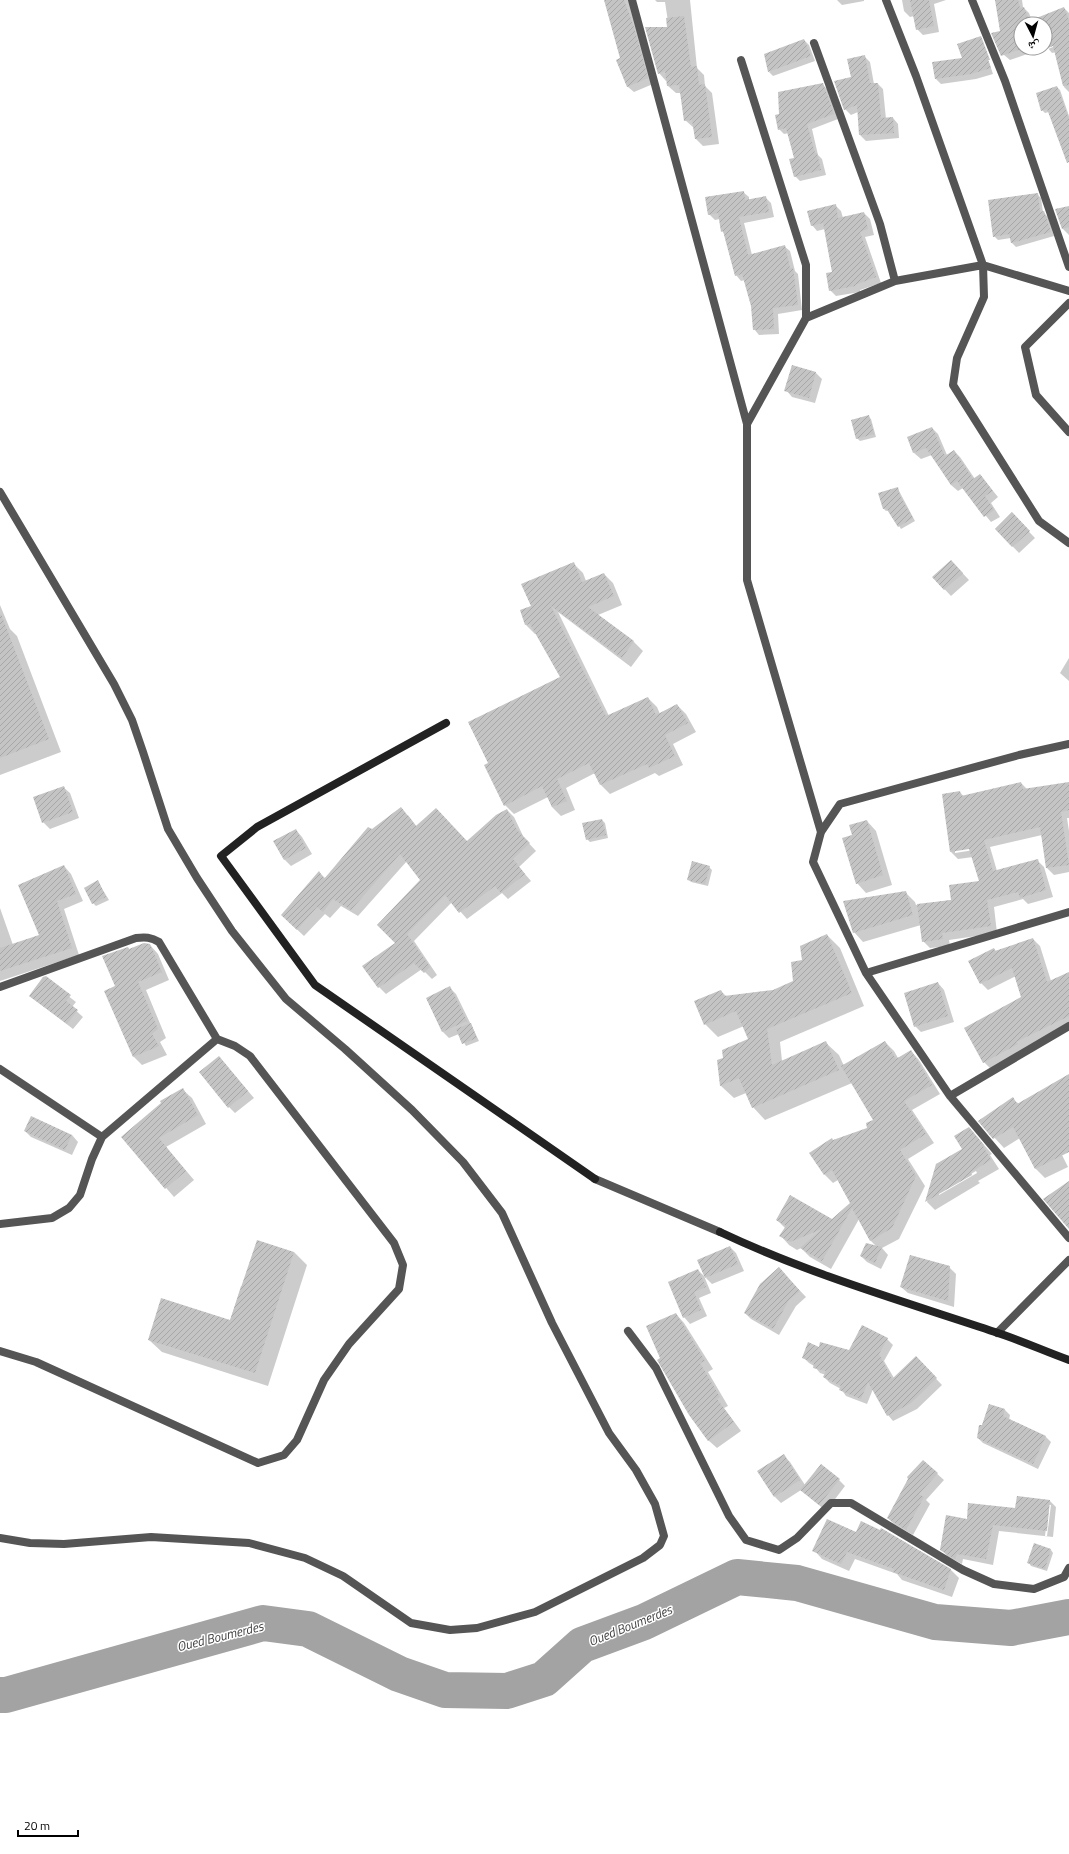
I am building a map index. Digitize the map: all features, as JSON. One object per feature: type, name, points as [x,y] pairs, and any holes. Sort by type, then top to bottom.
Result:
[{"type":"street","points":[[632,0],[747,424],[747,580],[821,832]]},
{"type":"street","points":[[886,0],[916,76],[983,265],[984,298],[957,358],[953,385],[1039,521],[1069,543]]},
{"type":"street","points":[[972,0],[1005,81],[1069,267]]},
{"type":"street","points":[[814,43],[880,224],[895,281]]},
{"type":"street","points":[[741,60],[806,265],[806,318],[747,424]]},
{"type":"street","points":[[806,318],[895,281],[983,265],[1069,291]]},
{"type":"street","points":[[1069,303],[1025,347],[1036,395],[1069,432]]},
{"type":"street","points":[[0,492],[114,684],[139,739],[168,829],[197,878],[232,931],[286,999],[345,1049],[412,1110],[463,1162],[502,1213],[552,1323],[609,1433],[636,1470],[655,1504],[664,1536],[660,1545],[643,1558],[535,1612],[477,1628],[450,1630],[411,1623],[343,1576],[305,1558],[249,1543],[151,1537],[64,1544],[30,1543],[0,1538]]},
{"type":"street","points":[[446,723],[257,827],[221,856],[315,985],[595,1179],[720,1232],[767,1254],[863,1290],[997,1332],[1069,1360]]},
{"type":"street","points":[[1069,744],[1019,755],[840,804],[821,832],[814,862],[866,973],[950,1096],[1069,1238]]},
{"type":"street","points":[[866,973],[1069,912]]},
{"type":"street","points":[[0,987],[136,938],[145,936],[159,942],[217,1039],[235,1046],[250,1056],[394,1243],[403,1265],[399,1289],[349,1344],[328,1374],[296,1440],[284,1455],[258,1463],[36,1362],[0,1351]]},
{"type":"street","points":[[950,1096],[1069,1026]]},
{"type":"street","points":[[0,1224],[52,1218],[69,1208],[80,1195],[92,1158],[102,1137],[217,1039]]},
{"type":"street","points":[[0,1069],[102,1137]]},
{"type":"street","points":[[997,1332],[1069,1260]]},
{"type":"street","points":[[628,1331],[656,1368],[729,1516],[746,1540],[779,1550],[797,1538],[831,1502],[851,1503],[963,1570],[994,1584],[1034,1589],[1064,1576],[1069,1568]]},
{"type":"building","points":[[604,0],[624,0],[634,27],[648,78],[627,87],[616,60],[620,58]]},
{"type":"building","points":[[910,0],[929,0],[934,26],[916,30]]},
{"type":"building","points":[[995,0],[1018,0],[1020,8],[1024,7],[1027,16],[1013,16],[1013,52],[1001,56],[991,33],[1000,31]]},
{"type":"building","points":[[1064,7],[1069,20],[1069,85],[1063,86],[1053,46],[1053,16],[1042,16]]},
{"type":"building","points":[[684,16],[691,67],[697,66],[699,85],[705,84],[712,137],[695,139],[692,120],[684,121],[679,85],[667,86],[665,71],[658,74],[645,27],[667,27],[666,18]]},
{"type":"building","points":[[981,36],[990,60],[988,60],[991,68],[971,74],[935,79],[932,62],[962,58],[957,44]]},
{"type":"building","points":[[804,39],[811,56],[768,72],[764,54]]},
{"type":"building","points":[[865,55],[870,83],[878,83],[881,118],[893,117],[894,133],[859,135],[857,105],[844,110],[834,81],[851,77],[847,59]]},
{"type":"building","points":[[823,83],[834,114],[807,124],[821,170],[794,177],[789,159],[794,158],[786,128],[778,130],[775,115],[779,114],[778,92]]},
{"type":"building","points":[[1057,86],[1069,119],[1069,162],[1067,163],[1047,109],[1041,111],[1036,93]]},
{"type":"building","points":[[744,191],[745,200],[766,196],[769,212],[739,217],[748,255],[785,245],[790,268],[793,268],[798,305],[773,308],[774,329],[753,330],[751,306],[742,274],[735,276],[723,231],[721,232],[718,213],[708,215],[705,197]]},
{"type":"building","points":[[1038,193],[1040,212],[1044,211],[1051,232],[1011,243],[1009,234],[993,237],[988,200]]},
{"type":"building","points":[[836,204],[838,218],[864,212],[868,229],[860,232],[876,277],[855,286],[829,291],[826,273],[832,272],[823,223],[811,226],[807,211]]},
{"type":"building","points":[[1069,206],[1069,227],[1062,229],[1055,209]]},
{"type":"building","points":[[792,365],[816,372],[809,398],[784,391]]},
{"type":"building","points":[[869,415],[874,434],[856,439],[851,420]]},
{"type":"building","points":[[932,427],[945,456],[954,450],[973,479],[980,474],[993,491],[985,496],[994,510],[984,517],[957,481],[951,485],[926,448],[913,453],[907,437]]},
{"type":"building","points":[[898,487],[900,496],[913,518],[898,527],[886,508],[883,509],[878,493]]},
{"type":"building","points":[[1012,512],[1030,531],[1012,547],[995,529]]},
{"type":"building","points":[[951,560],[963,573],[944,590],[932,577]]},
{"type":"building","points":[[574,562],[582,582],[604,573],[614,596],[588,607],[634,641],[622,658],[551,606],[606,716],[648,697],[656,715],[677,704],[688,723],[665,735],[675,756],[649,768],[647,764],[600,785],[589,763],[557,779],[567,801],[552,807],[542,786],[504,806],[484,765],[488,763],[468,722],[560,677],[530,624],[525,625],[520,610],[531,606],[521,584]]},
{"type":"building","points":[[1,614],[49,739],[0,758],[0,615]]},
{"type":"building","points":[[1021,782],[1023,789],[1069,782],[1069,810],[1061,812],[1069,865],[1046,868],[1040,827],[984,840],[993,871],[1038,859],[1046,890],[1020,898],[1018,892],[987,900],[991,926],[942,933],[943,939],[922,942],[917,904],[951,900],[949,885],[979,881],[969,849],[950,852],[942,794],[960,791],[961,796]]},
{"type":"building","points":[[64,786],[73,812],[42,823],[33,797]]},
{"type":"building","points":[[401,807],[416,826],[436,808],[467,841],[496,815],[507,809],[517,830],[530,843],[513,859],[525,874],[501,893],[495,886],[459,913],[445,895],[407,934],[430,967],[424,973],[414,963],[378,988],[362,966],[395,943],[377,925],[420,880],[400,854],[351,910],[333,899],[323,912],[317,907],[297,930],[281,915],[319,871],[324,879],[368,827],[372,829]]},
{"type":"building","points":[[602,819],[606,835],[586,840],[582,823]]},
{"type":"building","points":[[867,820],[883,875],[856,884],[842,838],[852,835],[849,825]]},
{"type":"building","points":[[296,829],[306,848],[284,860],[273,841]]},
{"type":"building","points":[[692,861],[710,866],[705,884],[687,880]]},
{"type":"building","points":[[64,865],[76,894],[57,901],[72,948],[0,971],[0,948],[39,935],[18,885]]},
{"type":"building","points":[[98,880],[106,897],[92,904],[84,888]]},
{"type":"building","points":[[906,891],[913,915],[853,933],[843,901]]},
{"type":"building","points":[[827,934],[852,993],[767,1029],[772,1065],[826,1041],[839,1070],[752,1108],[739,1078],[720,1086],[717,1060],[723,1058],[722,1050],[748,1039],[736,1011],[704,1025],[694,1001],[721,990],[724,996],[773,990],[793,981],[791,962],[802,960],[800,946]]},
{"type":"building","points":[[1033,938],[1047,982],[1069,972],[1069,1016],[1016,1042],[1018,1044],[983,1063],[964,1028],[1021,997],[1012,968],[980,984],[968,961],[994,948],[995,951]]},
{"type":"building","points":[[144,943],[150,944],[162,972],[138,982],[158,1029],[152,1034],[159,1046],[133,1057],[104,991],[115,986],[102,956],[128,947],[129,949]]},
{"type":"building","points":[[46,976],[71,995],[66,1001],[78,1010],[67,1024],[29,996],[43,977]]},
{"type":"building","points":[[938,982],[948,1016],[914,1027],[904,993]]},
{"type":"building","points":[[450,986],[467,1021],[442,1032],[426,998]]},
{"type":"building","points":[[471,1023],[477,1038],[462,1044],[456,1029]]},
{"type":"building","points":[[885,1041],[896,1059],[911,1050],[932,1085],[904,1101],[926,1134],[900,1150],[916,1176],[892,1228],[870,1241],[852,1208],[822,1261],[800,1248],[822,1229],[790,1242],[779,1236],[786,1226],[776,1220],[790,1195],[832,1219],[850,1203],[832,1170],[824,1175],[809,1153],[832,1138],[833,1140],[867,1128],[866,1123],[873,1120],[841,1066]]},
{"type":"building","points":[[219,1056],[248,1091],[228,1108],[199,1072]]},
{"type":"building","points":[[1069,1074],[1069,1152],[1035,1169],[1013,1127],[993,1139],[978,1121],[1013,1097],[1017,1104]]},
{"type":"building","points":[[183,1088],[198,1115],[159,1138],[186,1171],[165,1189],[121,1137],[161,1103],[160,1101]]},
{"type":"building","points":[[31,1116],[72,1135],[65,1150],[24,1131]]},
{"type":"building","points":[[969,1127],[984,1145],[983,1146],[991,1160],[971,1172],[972,1175],[925,1202],[936,1164],[962,1149],[954,1136]]},
{"type":"building","points":[[1069,1181],[1069,1229],[1043,1199]]},
{"type":"building","points":[[257,1240],[294,1252],[255,1373],[148,1340],[161,1298],[230,1320]]},
{"type":"building","points":[[866,1243],[882,1247],[875,1263],[860,1256]]},
{"type":"building","points":[[730,1246],[738,1264],[705,1278],[697,1260]]},
{"type":"building","points":[[910,1255],[950,1266],[948,1301],[900,1287]]},
{"type":"building","points":[[779,1267],[800,1291],[789,1300],[773,1329],[744,1313],[760,1284]]},
{"type":"building","points":[[698,1269],[706,1287],[694,1292],[701,1310],[683,1318],[668,1282]]},
{"type":"building","points":[[676,1313],[705,1361],[700,1363],[720,1397],[717,1399],[734,1422],[708,1441],[689,1415],[657,1360],[660,1358],[646,1326]]},
{"type":"building","points":[[862,1325],[888,1338],[879,1354],[892,1379],[916,1356],[937,1378],[911,1403],[887,1416],[868,1382],[861,1399],[839,1390],[841,1386],[823,1377],[826,1371],[813,1368],[814,1363],[802,1358],[808,1342],[819,1347],[820,1342],[849,1350]]},
{"type":"building","points":[[989,1404],[1005,1409],[1003,1416],[1046,1436],[1033,1464],[977,1438],[979,1425],[982,1425]]},
{"type":"building","points":[[784,1454],[800,1480],[774,1497],[757,1471]]},
{"type":"building","points":[[923,1460],[938,1473],[919,1494],[924,1497],[906,1530],[887,1518],[908,1479],[907,1477]]},
{"type":"building","points":[[821,1464],[840,1479],[819,1505],[800,1490]]},
{"type":"building","points":[[1017,1496],[1050,1500],[1047,1531],[993,1525],[986,1559],[957,1554],[955,1559],[940,1550],[946,1515],[967,1519],[968,1503],[1015,1508]]},
{"type":"building","points":[[827,1519],[856,1532],[861,1521],[880,1530],[881,1528],[951,1569],[944,1590],[893,1572],[894,1569],[847,1552],[841,1564],[812,1551]]},
{"type":"building","points":[[1034,1543],[1051,1549],[1045,1569],[1027,1563]]},
{"type":"waterway","name":"Oued Boumerdes","points":[[0,1695],[6,1695],[263,1623],[308,1629],[399,1674],[445,1690],[507,1691],[544,1679],[582,1645],[644,1622],[737,1577],[797,1583],[935,1622],[1011,1628],[1069,1617]]}]
